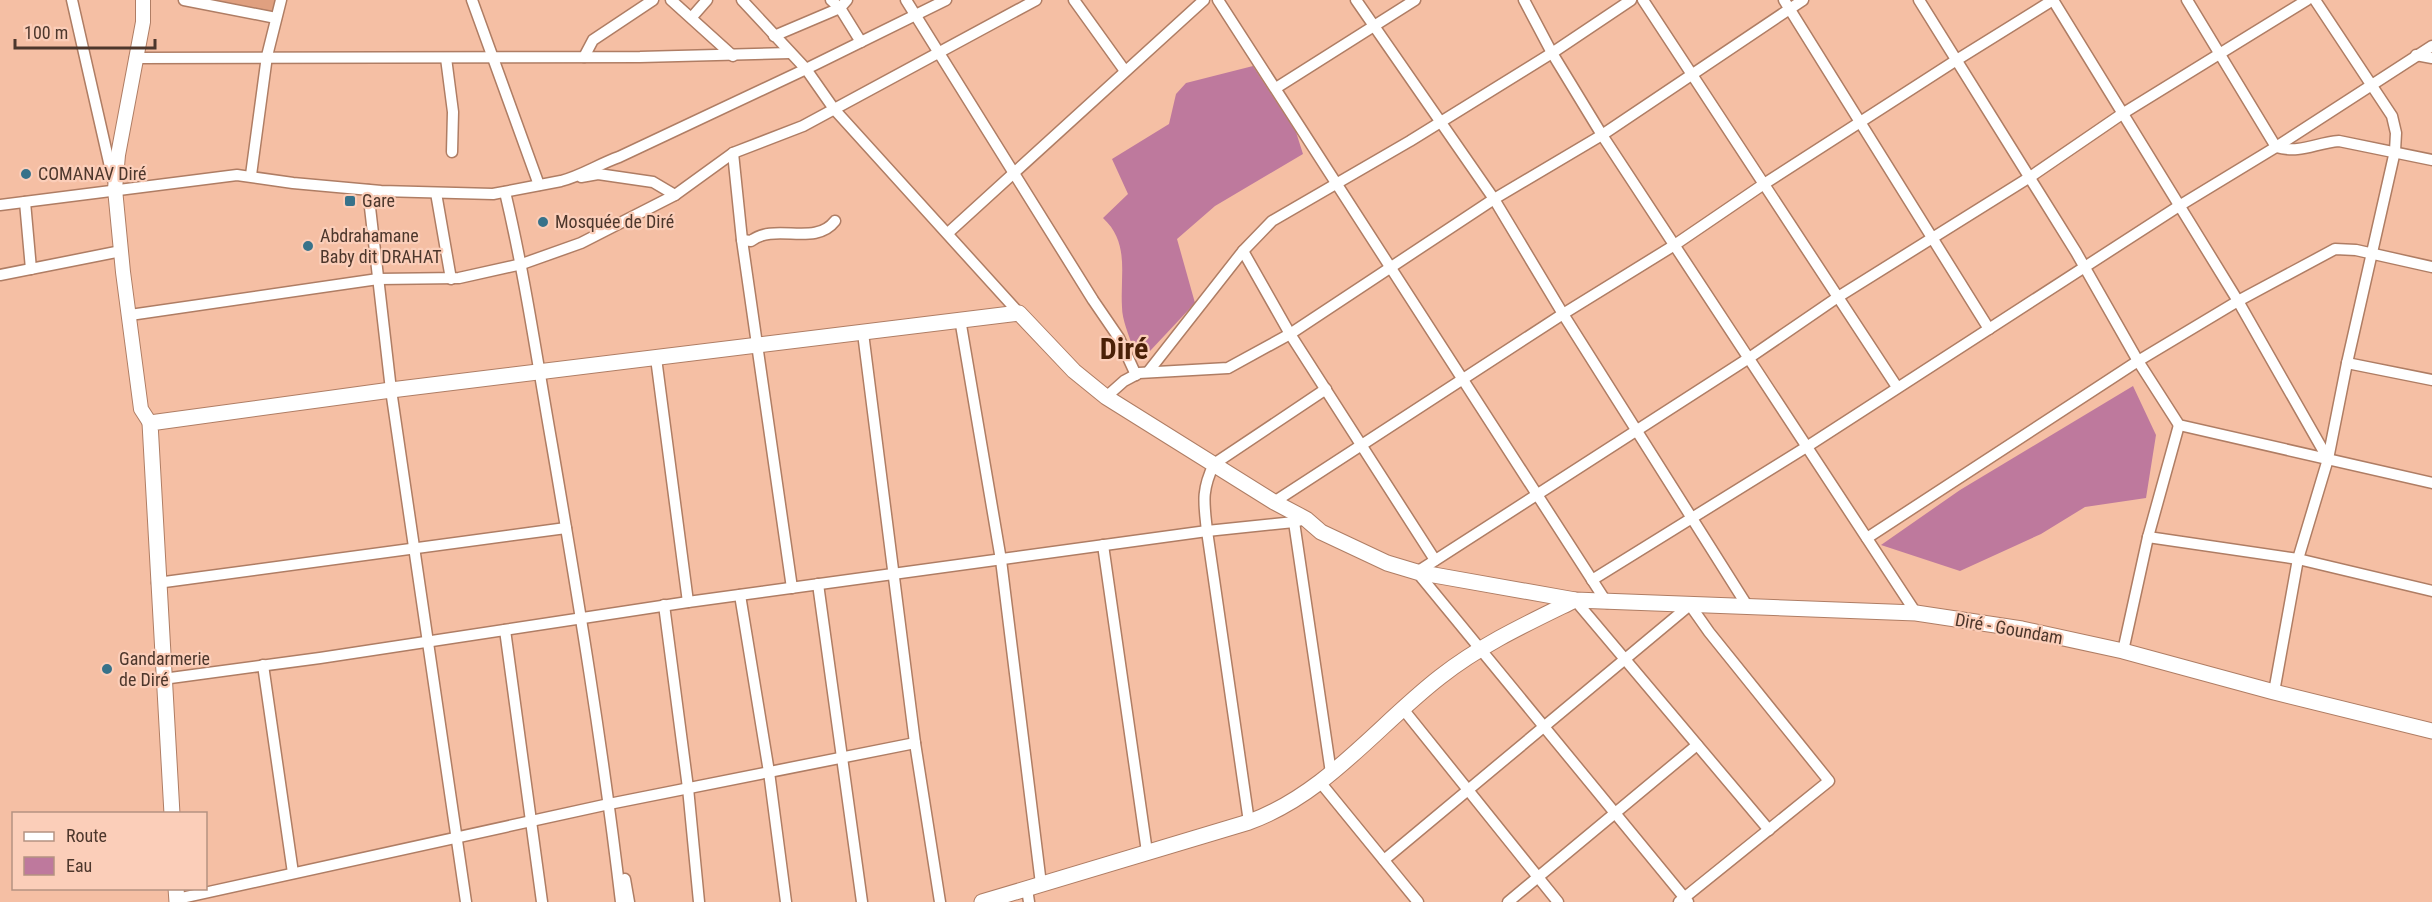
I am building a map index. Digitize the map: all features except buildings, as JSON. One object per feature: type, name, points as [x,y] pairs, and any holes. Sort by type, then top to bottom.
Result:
[{"type":"main road","points":[[172,812],[157,583],[150,423],[390,390],[1019,313]]},
{"type":"main road","name":"Diré - Goundam","points":[[1019,313],[1074,371],[1106,398],[1300,520],[1353,549],[1417,572],[1575,600],[1916,613],[2022,629],[2123,651],[2274,692],[2431,727]]},
{"type":"main road","points":[[982,902],[1032,892],[1147,852],[1249,822],[1285,806],[1325,778],[1440,677],[1480,648],[1575,600]]},
{"type":"street","points":[[72,0],[115,189],[141,410],[150,423]]},
{"type":"street","points":[[115,189],[118,155],[143,22],[143,0]]},
{"type":"street","points":[[184,0],[276,18]]},
{"type":"street","points":[[251,176],[267,56],[281,0]]},
{"type":"street","points":[[472,0],[539,185]]},
{"type":"street","points":[[584,57],[593,40],[653,0]]},
{"type":"street","points":[[671,0],[734,56]]},
{"type":"street","points":[[692,17],[706,0]]},
{"type":"street","points":[[742,0],[806,69],[834,109],[1019,313]]},
{"type":"street","points":[[906,0],[1119,338],[1136,375]]},
{"type":"street","points":[[572,178],[806,69],[946,0]]},
{"type":"street","points":[[130,315],[378,279],[451,279],[522,264],[581,243],[675,195],[733,153],[803,126],[1036,0]]},
{"type":"street","points":[[1074,0],[1125,72]]},
{"type":"street","points":[[948,233],[1204,0]]},
{"type":"street","points":[[1218,0],[1607,603]]},
{"type":"street","points":[[1356,0],[1494,199],[1563,314],[1748,607]]},
{"type":"street","points":[[1276,88],[1415,0]]},
{"type":"street","points":[[1524,0],[1552,53],[1602,135],[1916,613]]},
{"type":"street","points":[[1148,372],[1244,251],[1272,221],[1552,53],[1630,0]]},
{"type":"street","points":[[1643,0],[1897,387]]},
{"type":"street","points":[[1106,398],[1124,381],[1136,375],[1148,372],[1228,368],[1290,334],[1392,269],[1494,199],[1602,135],[1787,4],[1803,0]]},
{"type":"street","points":[[1919,0],[1955,61],[2030,177],[2138,361],[2179,425],[2432,483]]},
{"type":"street","points":[[1274,502],[1563,314],[1673,246],[1860,122],[2053,0],[2238,301],[2328,459]]},
{"type":"street","points":[[2187,0],[2276,147],[2291,151],[2324,142],[2339,141],[2432,160]]},
{"type":"street","points":[[1384,860],[1544,726],[1625,659],[1690,604],[1716,641],[1829,781],[1684,900],[1615,813],[1544,726],[1480,648],[1417,572],[1749,358],[1838,297],[2030,177],[2122,114],[2307,0]]},
{"type":"street","points":[[2274,692],[2298,559],[2328,459],[2347,363],[2395,151],[2396,133],[2392,116],[2315,0]]},
{"type":"street","points":[[774,36],[839,3],[861,42]]},
{"type":"street","points":[[1787,4],[1989,329]]},
{"type":"street","points":[[1592,580],[1808,446],[2179,206],[2276,147],[2432,46]]},
{"type":"street","points":[[135,58],[267,56],[494,58],[734,56],[790,53]]},
{"type":"street","points":[[2416,55],[2432,57]]},
{"type":"street","points":[[446,58],[453,112],[452,152]]},
{"type":"street","points":[[733,153],[742,240],[792,588]]},
{"type":"street","points":[[0,205],[237,175],[368,190],[493,194],[598,174],[653,182],[675,195]]},
{"type":"street","points":[[368,190],[390,390],[466,902]]},
{"type":"street","points":[[505,192],[522,264],[582,618],[621,902]]},
{"type":"street","points":[[436,193],[451,279]]},
{"type":"street","points":[[25,202],[31,269]]},
{"type":"street","points":[[742,240],[751,241],[759,234],[816,233],[829,228],[835,221]]},
{"type":"street","points":[[1867,538],[2138,361],[2238,301],[2335,249],[2343,248],[2372,253],[2432,267]]},
{"type":"street","points":[[0,275],[121,251]]},
{"type":"street","points":[[1244,251],[1290,334],[1363,444],[1435,560]]},
{"type":"street","points":[[960,319],[1001,560],[1032,892]]},
{"type":"street","points":[[863,333],[915,743],[940,902]]},
{"type":"street","points":[[656,358],[688,602]]},
{"type":"street","points":[[2347,363],[2432,380]]},
{"type":"street","points":[[1249,822],[1208,531],[1204,496],[1205,481],[1214,464],[1326,389]]},
{"type":"street","points":[[2123,651],[2148,537],[2179,425]]},
{"type":"street","points":[[163,679],[664,605],[1300,520],[1325,778],[1384,860],[1418,902]]},
{"type":"street","points":[[157,583],[566,528]]},
{"type":"street","points":[[2148,537],[2298,559],[2432,591]]},
{"type":"street","points":[[1103,545],[1147,852]]},
{"type":"street","points":[[818,584],[862,902]]},
{"type":"street","points":[[740,595],[769,772],[786,902]]},
{"type":"street","points":[[1575,600],[1769,830]]},
{"type":"street","points":[[664,605],[688,788],[699,902]]},
{"type":"street","points":[[505,630],[533,821],[542,902]]},
{"type":"street","points":[[263,665],[293,873]]},
{"type":"street","points":[[1403,709],[1558,902]]},
{"type":"street","points":[[177,896],[609,804],[915,743]]},
{"type":"street","points":[[1508,902],[1697,745]]},
{"type":"street","points":[[621,859],[629,902]]},
{"type":"shaded area","points":[[215,0],[277,0],[275,13]]},
{"type":"water","points":[[1253,66],[1296,132],[1303,154],[1215,206],[1177,239],[1195,303],[1150,351],[1133,348],[1122,312],[1120,248],[1117,238],[1103,218],[1128,194],[1112,159],[1169,124],[1176,94],[1186,83]]},
{"type":"water","points":[[2133,386],[2156,435],[2146,498],[2085,507],[2041,534],[1960,571],[1881,545],[1960,490]]},
{"type":"place","name":"COMANAV Diré","points":[[26,174]]},
{"type":"place","name":"Gare","points":[[350,201]]},
{"type":"place","name":"Mosquée de Diré","points":[[543,222]]},
{"type":"place","name":"Abdrahamane Baby dit DRAHAT","points":[[308,246]]},
{"type":"place","name":"Gandarmerie de Diré","points":[[107,669]]},
{"type":"district","name":"Diré","points":[[1124,349]]}]
